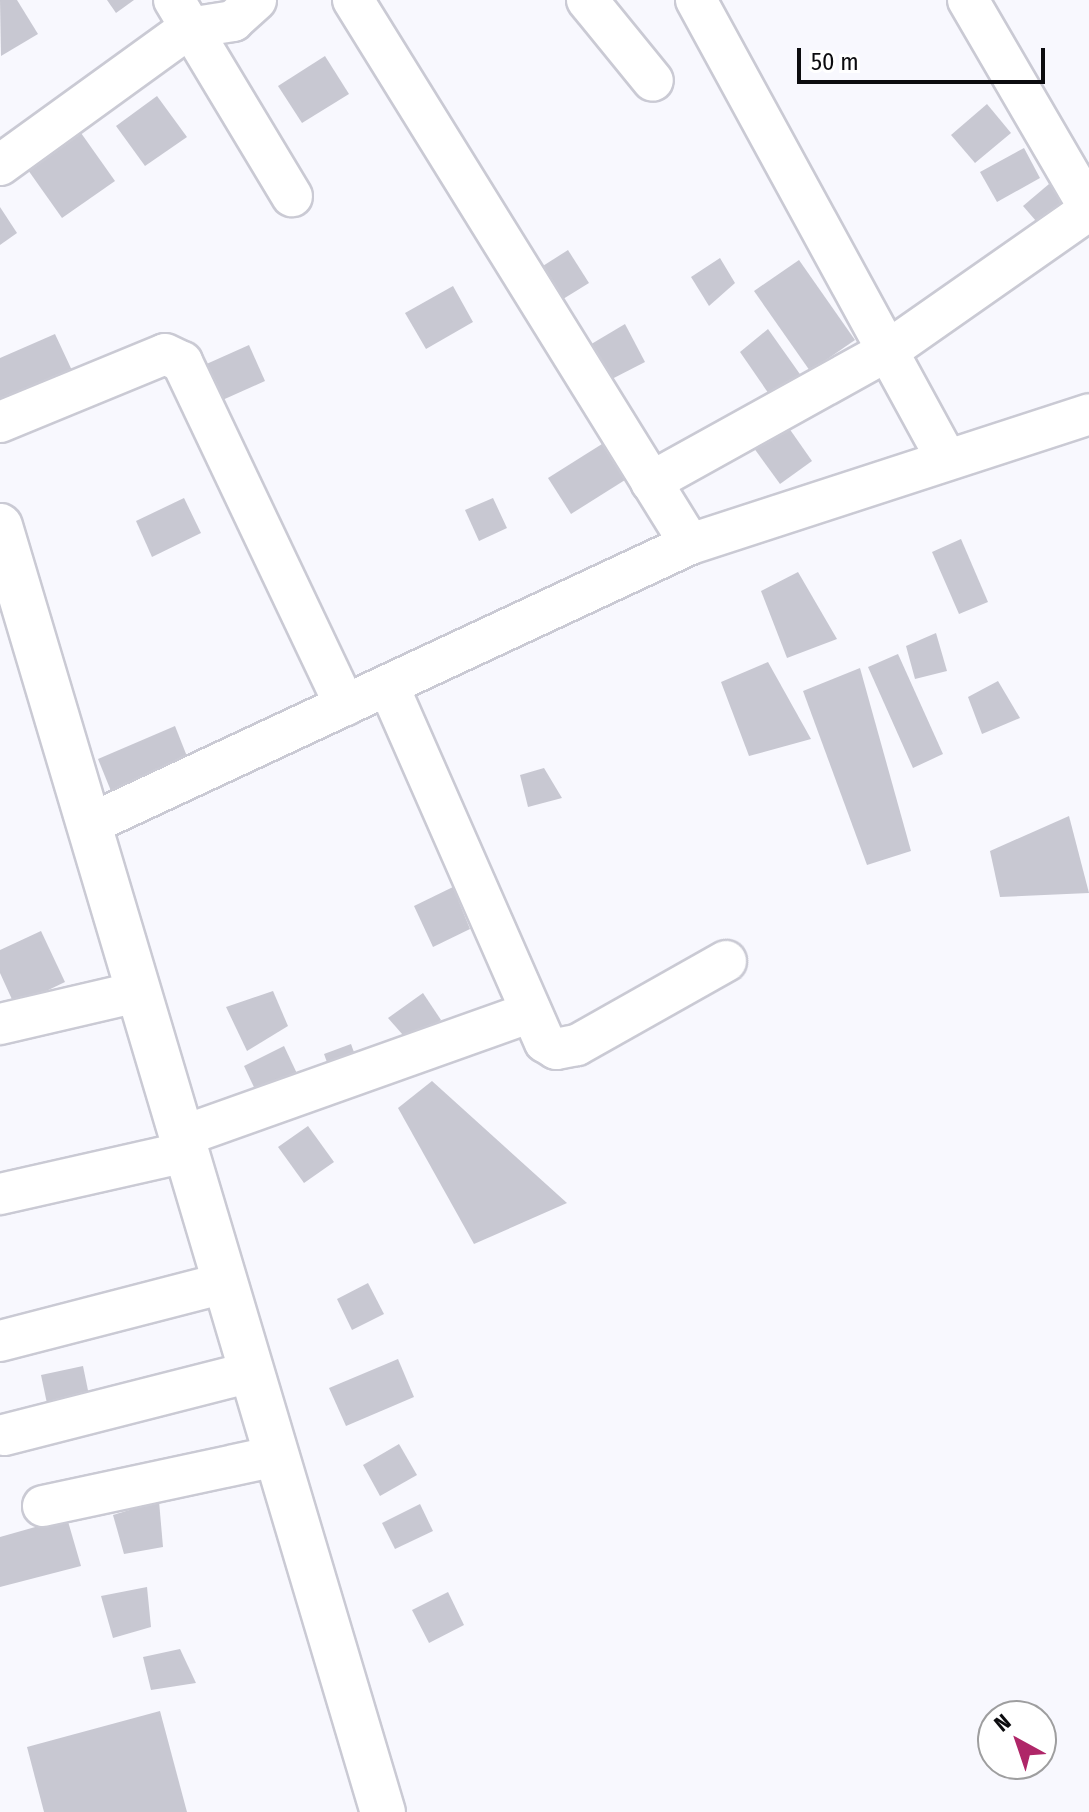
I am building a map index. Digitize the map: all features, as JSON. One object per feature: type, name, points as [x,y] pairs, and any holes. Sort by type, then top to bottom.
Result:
[{"type":"main road","points":[[0,526],[383,1812]]},
{"type":"street","points":[[0,165],[181,14],[233,21],[256,0]]},
{"type":"street","points":[[353,0],[690,544]]},
{"type":"street","points":[[587,0],[653,81]]},
{"type":"street","points":[[696,0],[947,460]]},
{"type":"street","points":[[651,482],[889,350],[1089,209],[968,0]]},
{"type":"street","points":[[181,14],[292,196]]},
{"type":"street","points":[[0,422],[165,354],[182,362],[345,705]]},
{"type":"street","points":[[88,825],[690,544],[1089,414]]},
{"type":"street","points":[[388,685],[545,1042],[556,1049],[577,1045],[726,961]]},
{"type":"street","points":[[0,1024],[138,992]]},
{"type":"street","points":[[0,1194],[185,1144],[531,1012]]},
{"type":"street","points":[[0,1341],[225,1283]]},
{"type":"street","points":[[4,1435],[251,1372]]},
{"type":"street","points":[[43,1506],[277,1456]]},
{"type":"building","points":[[0,0],[17,0],[38,34],[1,56]]},
{"type":"building","points":[[107,0],[134,0],[116,13]]},
{"type":"building","points":[[325,56],[349,94],[302,123],[278,86]]},
{"type":"building","points":[[157,96],[187,137],[145,166],[116,126]]},
{"type":"building","points":[[987,104],[1011,133],[975,163],[951,135]]},
{"type":"building","points":[[81,133],[115,181],[62,218],[28,170]]},
{"type":"building","points":[[1024,148],[1040,178],[997,202],[980,172]]},
{"type":"building","points":[[1049,184],[1069,207],[1043,229],[1023,206]]},
{"type":"building","points":[[0,207],[17,233],[0,245]]},
{"type":"building","points":[[568,250],[589,283],[555,304],[535,271]]},
{"type":"building","points":[[720,258],[735,283],[709,306],[691,277]]},
{"type":"building","points":[[799,260],[855,340],[810,371],[754,291]]},
{"type":"building","points":[[453,286],[473,322],[426,349],[405,313]]},
{"type":"building","points":[[625,324],[645,362],[608,381],[588,346]]},
{"type":"building","points":[[768,329],[802,377],[771,397],[740,352]]},
{"type":"building","points":[[55,334],[76,379],[0,413],[0,358]]},
{"type":"building","points":[[249,345],[265,381],[218,402],[202,366]]},
{"type":"building","points":[[784,421],[812,461],[780,484],[751,444]]},
{"type":"building","points":[[602,444],[625,480],[571,514],[548,478]]},
{"type":"building","points":[[184,498],[201,533],[152,557],[136,521]]},
{"type":"building","points":[[493,498],[507,528],[479,541],[465,510]]},
{"type":"building","points":[[961,539],[988,602],[959,614],[932,552]]},
{"type":"building","points":[[798,572],[837,639],[787,658],[761,591]]},
{"type":"building","points":[[936,633],[947,671],[915,679],[906,646]]},
{"type":"building","points":[[898,654],[943,754],[913,768],[868,667]]},
{"type":"building","points":[[768,662],[811,739],[749,756],[721,682]]},
{"type":"building","points":[[860,668],[911,851],[867,865],[803,691]]},
{"type":"building","points":[[998,681],[1020,718],[982,734],[968,697]]},
{"type":"building","points":[[175,726],[190,764],[113,796],[98,759]]},
{"type":"building","points":[[544,768],[562,798],[528,807],[520,775]]},
{"type":"building","points":[[1069,816],[1089,893],[1000,897],[990,851]]},
{"type":"building","points":[[453,887],[470,929],[433,947],[414,906]]},
{"type":"building","points":[[41,931],[65,982],[15,1006],[0,973],[0,950]]},
{"type":"building","points":[[273,991],[288,1026],[247,1051],[226,1007]]},
{"type":"building","points":[[423,993],[441,1020],[410,1043],[388,1018]]},
{"type":"building","points":[[351,1044],[359,1066],[332,1076],[324,1054]]},
{"type":"building","points":[[284,1046],[301,1082],[261,1102],[244,1066]]},
{"type":"building","points":[[432,1081],[567,1203],[474,1244],[398,1108]]},
{"type":"building","points":[[308,1126],[334,1162],[304,1183],[278,1147]]},
{"type":"building","points":[[368,1283],[384,1314],[352,1330],[337,1299]]},
{"type":"building","points":[[398,1359],[414,1397],[346,1426],[329,1388]]},
{"type":"building","points":[[83,1366],[91,1405],[49,1413],[41,1375]]},
{"type":"building","points":[[399,1444],[417,1475],[380,1496],[363,1465]]},
{"type":"building","points":[[159,1501],[163,1547],[124,1554],[113,1515]]},
{"type":"building","points":[[420,1504],[433,1531],[395,1549],[382,1523]]},
{"type":"building","points":[[67,1518],[81,1566],[0,1587],[0,1537]]},
{"type":"building","points":[[147,1587],[151,1627],[113,1638],[101,1596]]},
{"type":"building","points":[[448,1592],[464,1625],[429,1643],[412,1610]]},
{"type":"building","points":[[180,1649],[196,1683],[151,1690],[143,1657]]},
{"type":"building","points":[[160,1711],[187,1812],[44,1812],[27,1747]]}]
